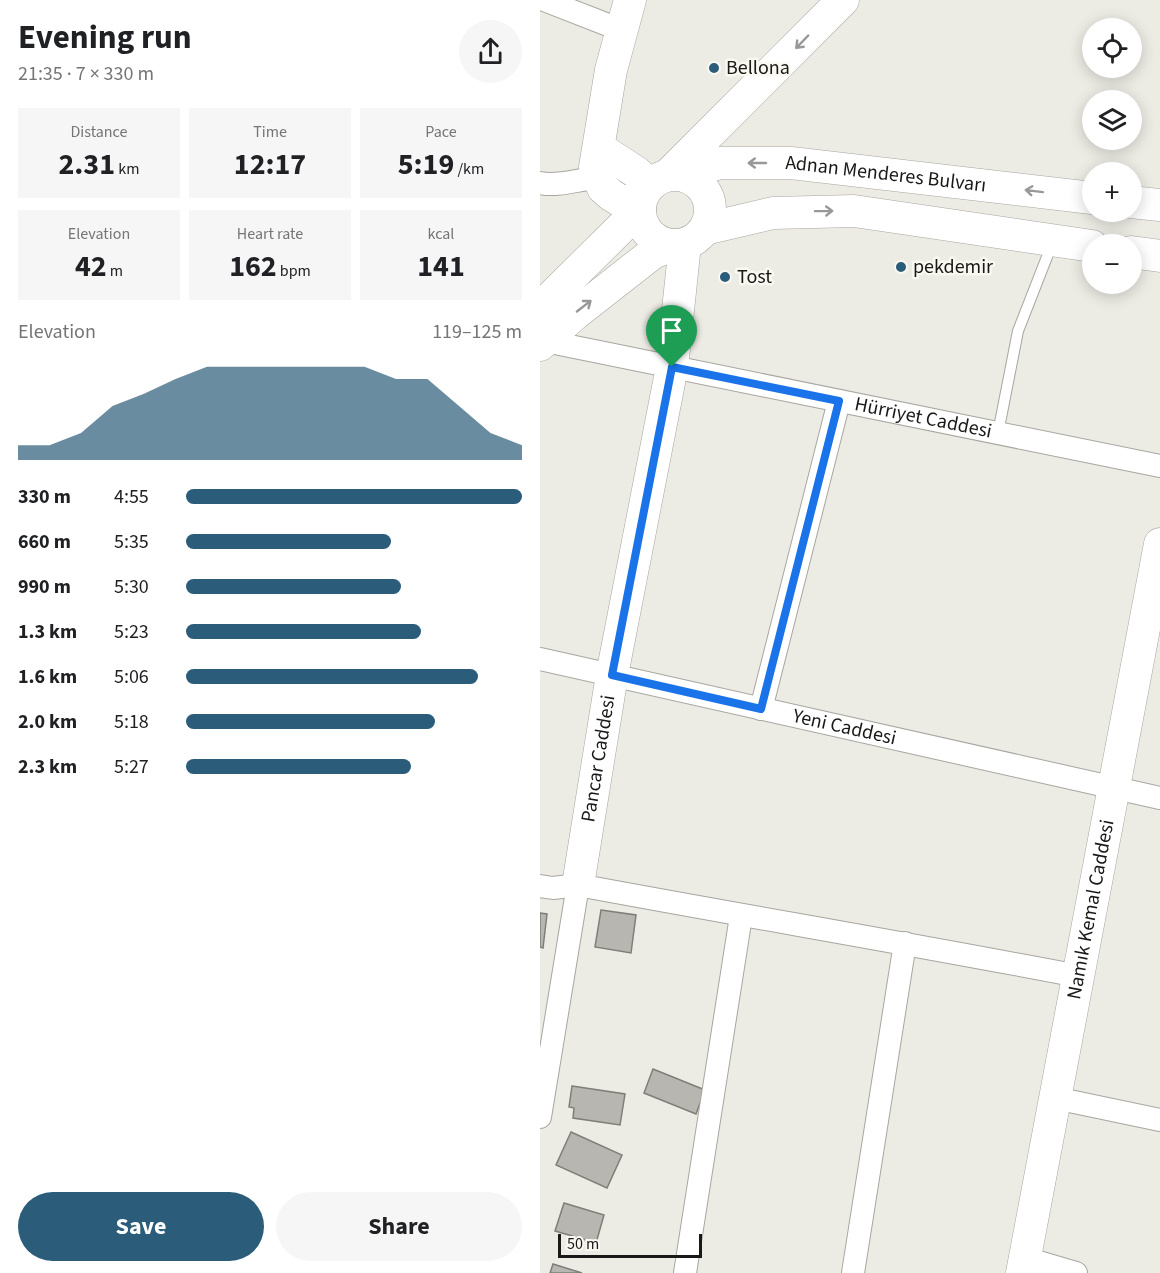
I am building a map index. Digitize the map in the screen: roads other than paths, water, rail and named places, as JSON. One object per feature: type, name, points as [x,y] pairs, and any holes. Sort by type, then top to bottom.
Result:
[{"type":"street","points":[[544,0],[621,30]]},
{"type":"street","points":[[540,183],[552,186],[580,179],[598,163],[611,70],[630,0]]},
{"type":"street","points":[[656,189],[691,178],[706,194],[710,206],[709,218],[688,239],[661,242],[651,236],[643,226],[656,189],[843,0]]},
{"type":"street","points":[[598,163],[636,172],[656,189]]},
{"type":"street","name":"Adnan Menderes Bulvarı","points":[[540,308],[656,189],[720,163],[791,163],[1082,197]]},
{"type":"street","points":[[1142,203],[1160,205]]},
{"type":"street","name":"Adnan Menderes Bulvarı","points":[[542,343],[653,253],[688,239],[773,213],[854,211],[1082,244]]},
{"type":"street","name":"Pancar Caddesi","points":[[578,885],[612,675],[672,367],[688,239]]},
{"type":"street","points":[[1142,254],[1160,256]]},
{"type":"street","name":"Hürriyet Caddesi","points":[[542,343],[672,367],[1160,466]]},
{"type":"street","points":[[761,709],[839,401]]},
{"type":"street","name":"Namık Kemal Caddesi","points":[[1024,1266],[1160,544]]},
{"type":"street","name":"Yeni Caddesi","points":[[540,659],[1160,798]]},
{"type":"street","points":[[540,1117],[578,885]]},
{"type":"street","points":[[540,886],[553,888],[578,885],[1078,976]]},
{"type":"street","points":[[685,1273],[741,916]]},
{"type":"street","points":[[853,1273],[905,943]]},
{"type":"street","points":[[1055,1098],[1160,1120]]},
{"type":"street","points":[[1024,1266],[1076,1273]]},
{"type":"lane","points":[[998,433],[1018,331],[1054,240]]},
{"type":"place","name":"Bellona","points":[[714,68]]},
{"type":"place","name":"pekdemir","points":[[901,267]]},
{"type":"place","name":"Tost","points":[[725,277]]}]
